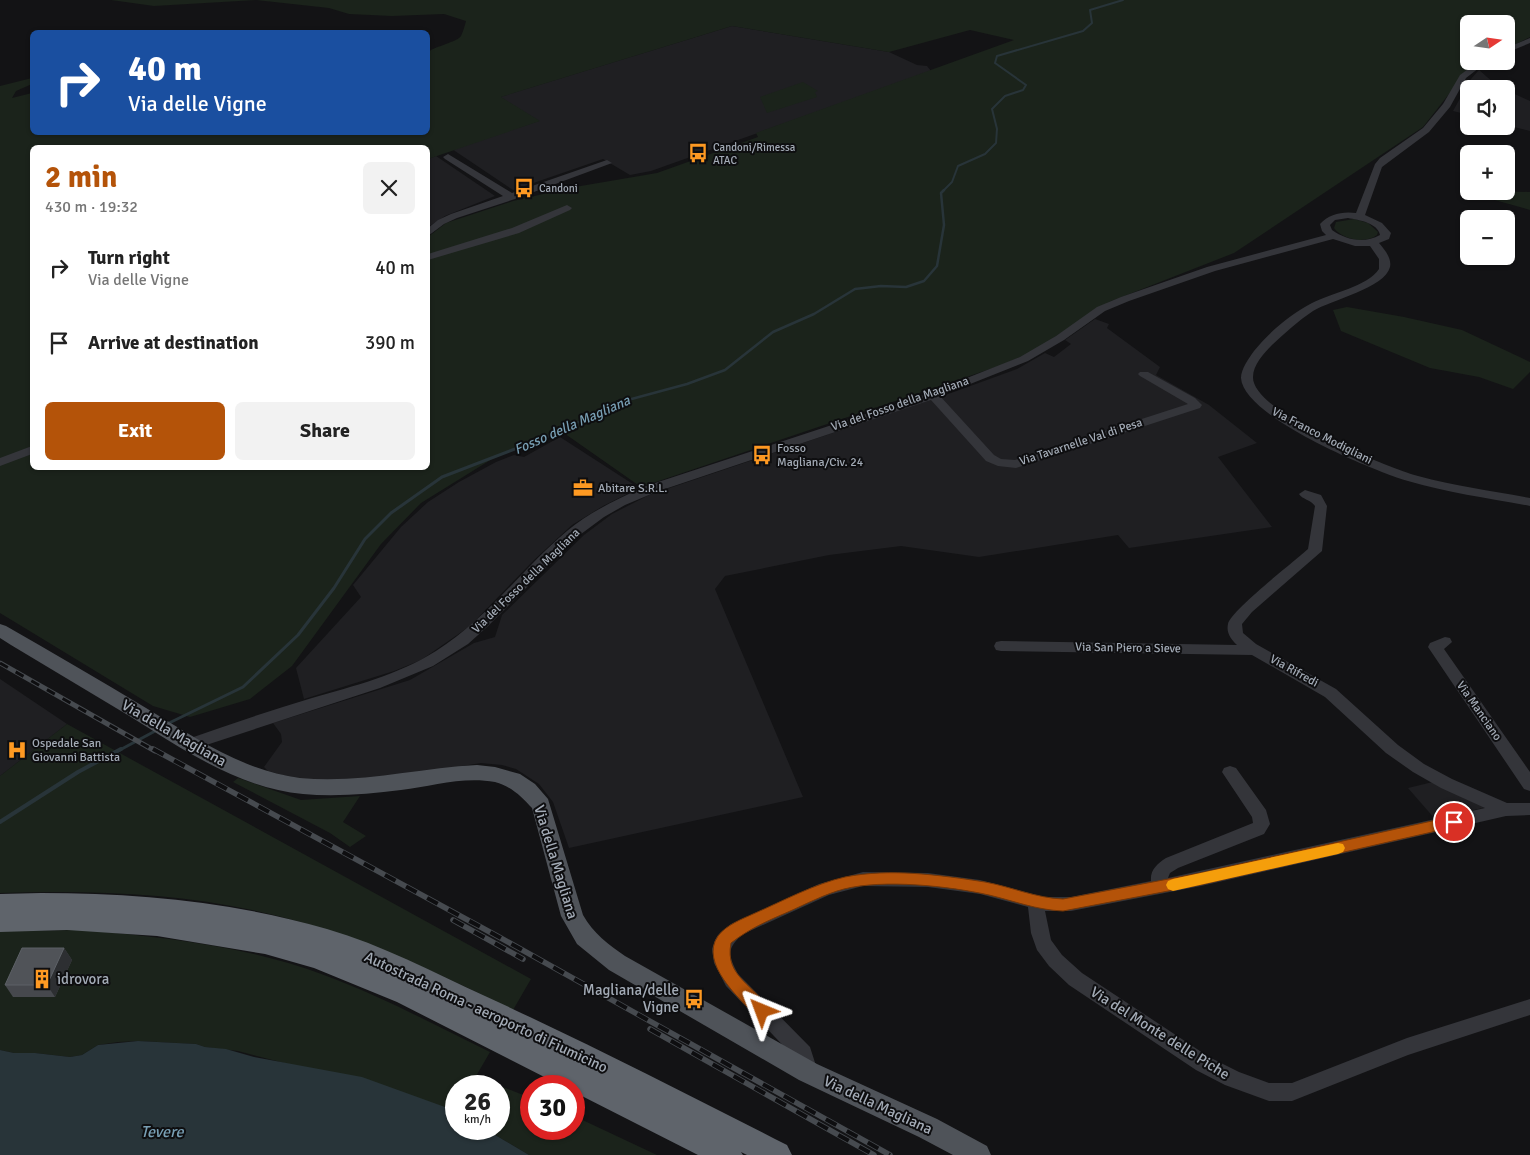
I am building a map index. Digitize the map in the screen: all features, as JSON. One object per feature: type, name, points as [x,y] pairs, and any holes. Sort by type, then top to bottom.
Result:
[{"type":"highway","name":"Autostrada Roma - aeroporto di Fiumicino","points":[[0,906],[62,903],[153,916],[318,958],[406,994],[728,1155]]},
{"type":"highway","name":"Autostrada Roma - aeroporto di Fiumicino","points":[[0,921],[153,916],[224,917],[317,938],[380,960],[565,1047],[777,1155]]},
{"type":"main road","name":"Via della Magliana","points":[[0,630],[184,740],[260,778],[296,785],[348,786],[477,772],[494,774],[510,779],[525,788],[541,805],[572,916],[578,928],[592,944],[616,963],[808,1072],[928,1128],[978,1155]]},
{"type":"street","points":[[1515,47],[1530,40]]},
{"type":"street","points":[[1360,217],[1378,166],[1383,160],[1426,130],[1447,105],[1463,77],[1472,70]]},
{"type":"street","points":[[448,157],[512,197]]},
{"type":"street","points":[[430,231],[441,222],[454,216],[607,163]]},
{"type":"street","points":[[430,256],[541,223],[567,208]]},
{"type":"street","points":[[1340,216],[1360,217],[1378,224],[1386,233],[1384,237],[1373,243],[1354,243],[1334,236],[1325,227],[1328,220],[1340,216]]},
{"type":"street","name":"Via del Fosso della Magliana","points":[[184,740],[242,726],[397,678],[442,655],[487,622],[574,532],[593,517],[622,502],[660,486],[933,394],[1024,359],[1060,338],[1101,309],[1125,299],[1204,272],[1334,236]]},
{"type":"street","name":"Via Franco Modigliani","points":[[1373,243],[1384,261],[1384,267],[1380,275],[1366,284],[1312,307],[1284,328],[1260,351],[1252,364],[1247,378],[1251,392],[1268,409],[1287,421],[1391,471],[1423,481],[1530,502]]},
{"type":"street","name":"Via Tavarnelle Val di Pesa","points":[[933,394],[990,458],[998,462],[1016,464],[1196,405],[1192,400],[1144,374]]},
{"type":"street","points":[[0,462],[30,451]]},
{"type":"street","name":"Via Rifredi","points":[[1305,494],[1316,498],[1321,506],[1316,551],[1247,609],[1237,620],[1235,627],[1236,635],[1243,643],[1254,650],[1302,674],[1330,692],[1393,749],[1418,767],[1451,786],[1506,810]]},
{"type":"street","name":"Via Manciano","points":[[1446,642],[1435,647],[1530,784]]},
{"type":"street","name":"Via San Piero a Sieve","points":[[1001,646],[1254,650]]},
{"type":"street","points":[[1160,887],[1160,875],[1168,866],[1238,838],[1261,826],[1262,818],[1230,772]]},
{"type":"street","points":[[808,1072],[803,1053],[738,988],[727,973],[722,963],[721,949],[724,940],[731,932],[816,893],[863,879],[920,880],[988,889],[1054,905],[1071,904],[1160,887],[1506,810],[1530,809]]},
{"type":"street","name":"Via del Monte delle Piche","points":[[1036,902],[1040,936],[1046,949],[1066,971],[1202,1062],[1239,1082],[1268,1092],[1292,1092],[1407,1047],[1530,1007]]},
{"type":"shaded area","points":[[111,0],[256,0],[154,6]]},
{"type":"shaded area","points":[[256,0],[1530,0],[1530,37],[1515,44],[1515,15],[1460,15],[1460,70],[1468,70],[1423,127],[1234,253],[1109,302],[1030,353],[999,366],[641,487],[561,431],[492,459],[421,503],[381,544],[292,666],[250,699],[190,717],[153,706],[0,613],[0,86],[30,78],[30,85],[16,91],[12,98],[30,94],[30,135],[430,135],[430,51],[459,38],[466,21],[444,14],[392,16],[349,14],[329,8]]},
{"type":"shaded area","points":[[732,26],[889,52],[917,65],[927,66],[931,71],[651,171],[630,175],[603,159],[513,190],[452,149],[539,121],[500,97]]},
{"type":"shaded area","points":[[1479,70],[1490,80],[1470,80]]},
{"type":"shaded area","points":[[803,82],[818,91],[815,92],[817,97],[767,113],[760,97]]},
{"type":"shaded area","points":[[1515,94],[1530,101],[1530,131],[1515,127]]},
{"type":"shaded area","points":[[1460,99],[1460,113],[1453,111]]},
{"type":"shaded area","points":[[436,156],[495,196],[445,216],[430,226],[430,158]]},
{"type":"shaded area","points":[[1515,192],[1530,192],[1530,210],[1494,200],[1515,200]]},
{"type":"shaded area","points":[[1354,219],[1368,223],[1378,232],[1377,235],[1360,240],[1348,238],[1334,228],[1336,222]]},
{"type":"shaded area","points":[[1347,307],[1462,330],[1530,362],[1530,372],[1513,389],[1479,377],[1430,368],[1341,331],[1333,310]]},
{"type":"shaded area","points":[[1095,319],[1109,324],[1107,328],[1160,367],[1156,375],[1209,405],[1257,443],[1218,457],[1272,527],[1129,548],[1118,535],[979,557],[901,546],[829,555],[725,576],[715,589],[803,797],[569,848],[553,802],[539,784],[516,769],[502,765],[481,763],[405,775],[325,782],[282,775],[268,771],[264,767],[282,742],[281,734],[273,723],[410,680],[474,643],[495,637],[502,615],[584,535],[612,514],[649,495],[1017,369],[1045,353],[1054,357],[1071,344],[1065,340]]},
{"type":"shaded area","points":[[560,437],[639,488],[603,506],[572,525],[534,560],[470,626],[421,660],[394,671],[304,699],[296,668],[361,597],[353,585],[401,527],[428,502],[459,482],[496,462],[514,455],[524,457]]},
{"type":"shaded area","name":"Ospedale San Giovanni Battista","points":[[0,679],[67,724],[0,776]]},
{"type":"shaded area","points":[[67,724],[531,979],[513,1010],[427,969],[369,945],[309,924],[244,908],[209,902],[140,895],[70,892],[0,893],[0,776]]},
{"type":"shaded area","points":[[238,778],[301,800],[360,796],[343,822],[366,836],[350,847],[330,833],[233,782]]},
{"type":"shaded area","points":[[1437,781],[1491,806],[1435,819],[1408,788]]},
{"type":"shaded area","points":[[82,930],[204,944],[265,957],[295,965],[345,983],[408,1011],[490,1052],[477,1075],[445,1075],[445,1108],[412,1096],[238,1051],[196,1044],[138,1041],[118,1042],[98,1045],[82,1055],[70,1057],[14,1053],[0,1050],[0,931]]},
{"type":"shaded area","points":[[510,1090],[520,1094],[520,1140],[585,1140],[585,1121],[657,1155],[529,1155],[504,1140],[510,1140]]},
{"type":"water","name":"Tevere","points":[[138,1041],[196,1044],[362,1077],[445,1107],[445,1140],[504,1140],[529,1155],[0,1155],[0,1050],[14,1053],[70,1057],[82,1055],[98,1045]]},
{"type":"building","points":[[22,948],[64,948],[47,985],[5,985]]},
{"type":"waterway","name":"Fosso della Magliana","points":[[552,436],[613,404],[687,384],[725,370],[773,332],[814,314],[855,289],[881,286],[906,287],[924,281],[937,266],[944,225],[941,193],[952,182],[958,166],[985,154],[996,143],[997,129],[992,109],[1005,96],[1023,90],[1026,85],[995,63],[997,56],[1083,31],[1092,23],[1090,10],[1123,0]]},
{"type":"waterway","name":"Fosso della Magliana","points":[[167,724],[243,687],[298,635],[334,588],[365,539],[391,513],[442,477],[554,434]]},
{"type":"waterway","name":"Fosso della Magliana","points":[[118,751],[157,730]]},
{"type":"waterway","name":"Fosso della Magliana","points":[[0,822],[78,772],[121,749]]},
{"type":"railway","points":[[0,663],[155,751]]},
{"type":"railway","points":[[153,749],[499,937],[890,1155]]},
{"type":"railway","points":[[453,920],[523,959]]},
{"type":"railway","points":[[650,1029],[874,1155]]},
{"type":"slow traffic","points":[[1173,885],[1338,848]]},
{"type":"place","name":"Candoni/Rimessa ATAC","points":[[698,153]]},
{"type":"place","name":"Candoni","points":[[524,188]]},
{"type":"place","name":"Fosso Magliana/Civ. 24","points":[[762,455]]},
{"type":"place","name":"Abitare S.R.L.","points":[[583,488]]},
{"type":"place","name":"Ospedale San Giovanni Battista","points":[[17,750]]},
{"type":"place","name":"idrovora","points":[[42,979]]},
{"type":"place","name":"Magliana/delle Vigne","points":[[694,999]]},
{"type":"route","points":[[762,1011],[732,980],[722,963],[722,944],[726,936],[743,925],[825,889],[844,883],[863,879],[943,881],[1006,893],[1044,904],[1077,904],[1141,892],[1454,822]]}]
